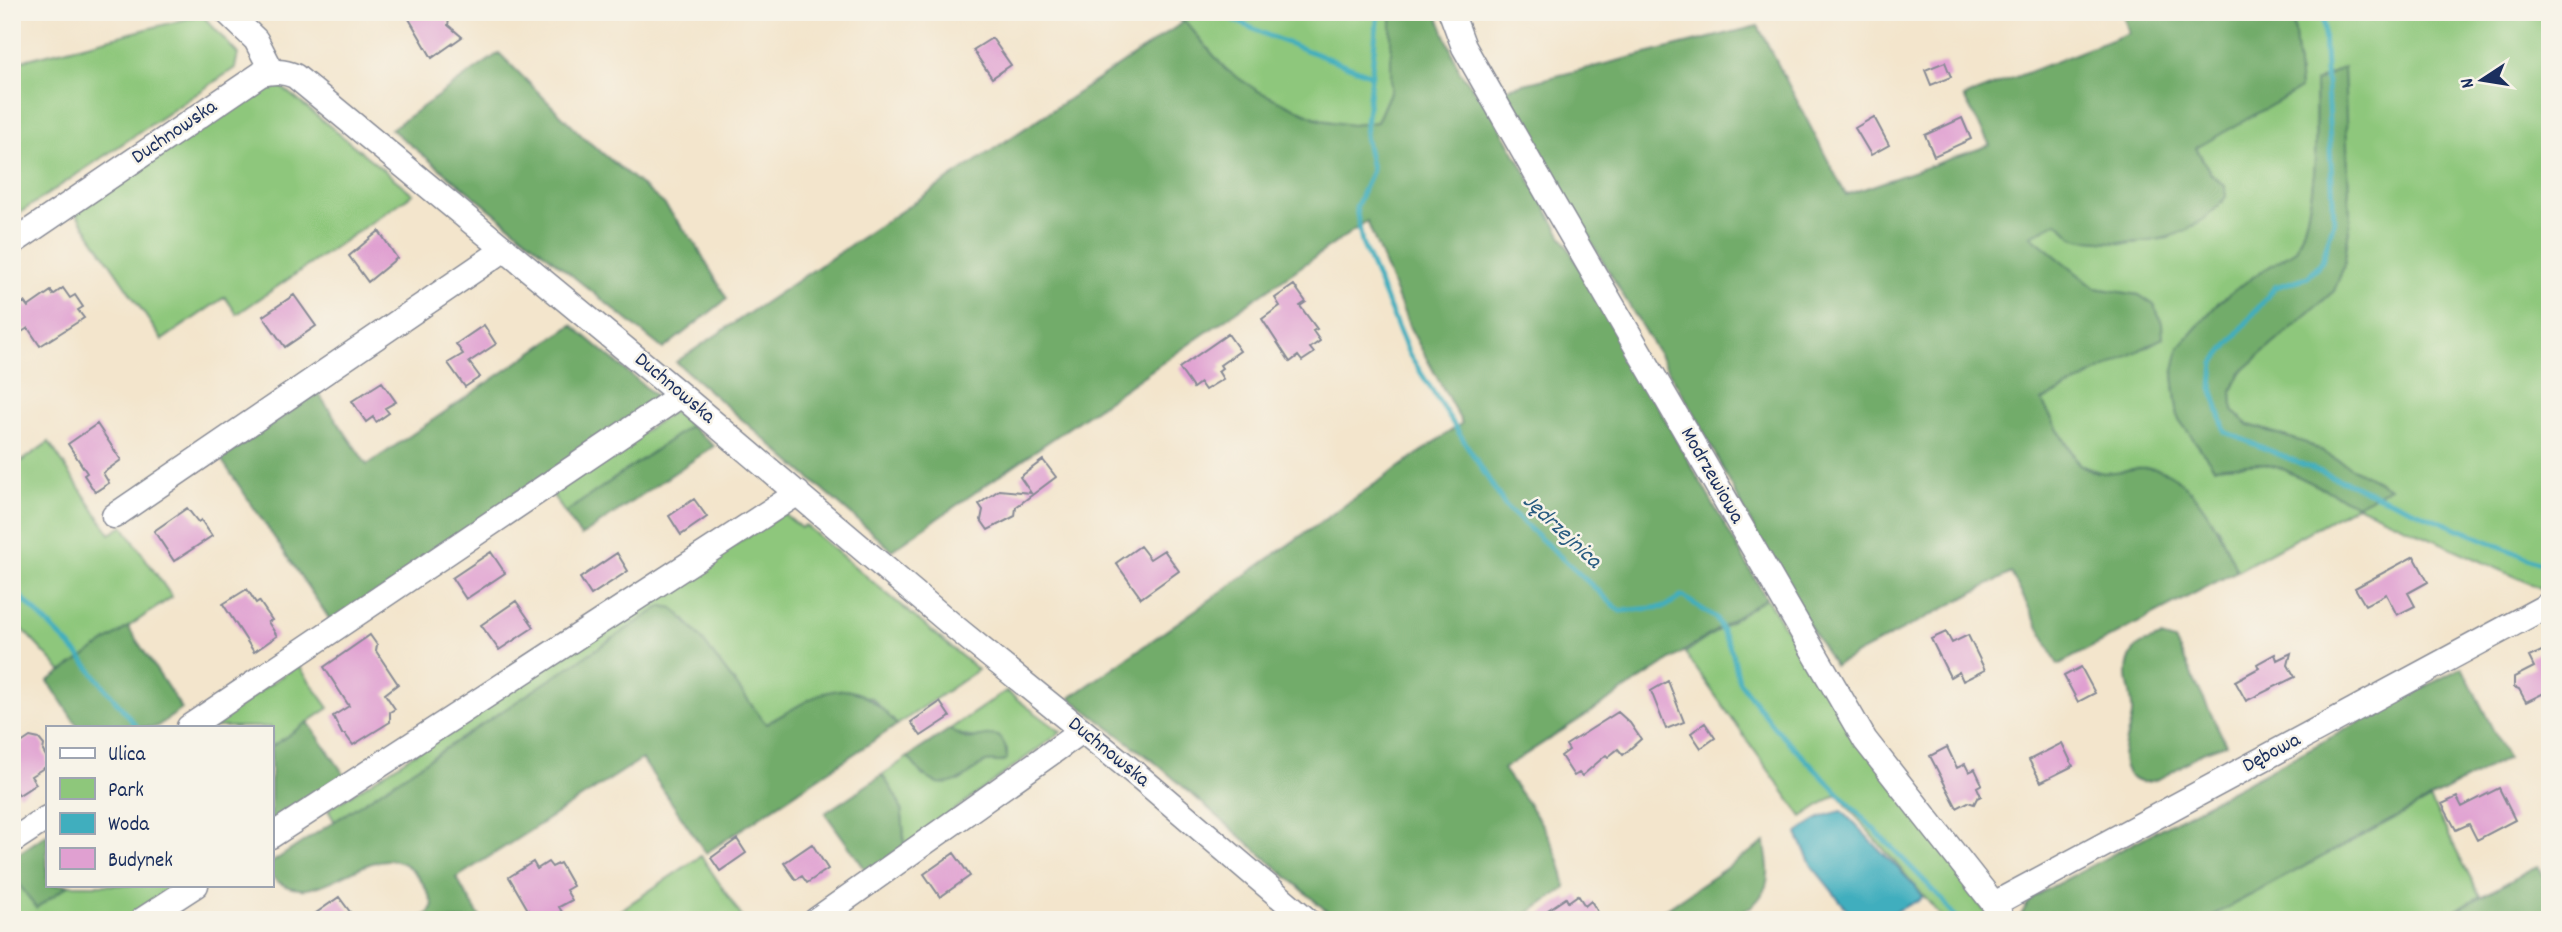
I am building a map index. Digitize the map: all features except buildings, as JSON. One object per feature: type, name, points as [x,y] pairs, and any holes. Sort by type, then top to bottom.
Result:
[{"type":"street","points":[[227,12],[256,40],[272,71]]},
{"type":"street","name":"Modrzewiowa","points":[[1451,12],[1464,47],[1553,205],[1865,740],[1999,912]]},
{"type":"street","name":"Duchnowska","points":[[12,243],[261,74],[272,71],[295,76],[681,395],[1307,920]]},
{"type":"street","points":[[114,516],[505,249]]},
{"type":"street","points":[[190,726],[681,395]]},
{"type":"street","points":[[273,835],[798,493]]},
{"type":"street","name":"Dębowa","points":[[1999,912],[2550,604]]},
{"type":"street","points":[[817,920],[1082,731]]},
{"type":"street","points":[[12,841],[46,819]]},
{"type":"street","points":[[142,920],[194,886]]},
{"type":"green space","points":[[1167,12],[1391,12],[1391,90],[1377,122],[1350,125],[1319,118],[1283,104],[1249,86],[1224,67],[1192,30]]},
{"type":"green space","points":[[1391,12],[1436,12],[1460,72],[1491,111],[1766,598],[1503,769],[1550,839],[1566,888],[1518,920],[1337,920],[1157,764],[1070,698],[1462,423],[1410,328],[1367,221],[892,550],[676,362],[1185,21],[1225,69],[1258,91],[1320,120],[1352,125],[1377,122],[1391,90]]},
{"type":"green space","points":[[2122,12],[2293,12],[2300,89],[2196,148],[2211,174],[2225,186],[2226,197],[2213,211],[2185,231],[2153,241],[2118,243],[2079,239],[2057,222],[2031,236],[2095,288],[2139,295],[2154,305],[2162,323],[2163,338],[2042,401],[2073,455],[2081,466],[2096,472],[2110,473],[2139,468],[2157,469],[2173,476],[2201,503],[2222,538],[2237,571],[2058,665],[2011,573],[1834,666],[1772,564],[1695,415],[1500,90],[1758,26],[1846,195],[1990,145],[1964,97],[2129,33]]},
{"type":"green space","points":[[2293,12],[2550,12],[2550,403],[2546,405],[2550,412],[2549,592],[2357,505],[2237,571],[2218,528],[2142,468],[2108,475],[2080,465],[2041,401],[2162,338],[2139,295],[2095,288],[2030,236],[2057,222],[2075,238],[2126,244],[2169,238],[2225,186],[2211,174],[2196,148],[2300,89]],"holes":[[[2343,68],[2350,221],[2344,266],[2334,291],[2241,372],[2232,391],[2233,411],[2249,425],[2306,443],[2357,505],[2281,468],[2259,463],[2214,467],[2178,418],[2173,375],[2219,302],[2296,250],[2309,209],[2312,188],[2315,82]]]},
{"type":"green space","points":[[202,15],[238,54],[235,68],[12,218],[12,63]]},
{"type":"green space","points":[[499,53],[584,138],[664,204],[696,245],[727,299],[663,349],[391,129]]},
{"type":"green space","points":[[2344,67],[2350,221],[2344,266],[2334,291],[2241,372],[2232,390],[2233,411],[2249,425],[2306,443],[2390,488],[2357,505],[2281,468],[2259,463],[2214,467],[2178,418],[2173,375],[2179,347],[2219,302],[2296,250],[2309,209],[2312,188],[2315,82]]},
{"type":"green space","points":[[266,84],[279,85],[413,194],[237,314],[225,297],[162,340],[76,213]]},
{"type":"green space","points":[[572,325],[663,402],[333,624],[221,459],[318,393],[367,465]]},
{"type":"green space","points":[[674,411],[690,426],[565,513],[552,494]]},
{"type":"green space","points":[[690,426],[714,446],[581,536],[565,513]]},
{"type":"green space","points":[[49,442],[110,534],[123,526],[172,597],[62,672],[12,618],[12,468]]},
{"type":"green space","points":[[783,513],[801,528],[805,525],[978,670],[897,725],[872,698],[824,692],[766,724],[695,631],[673,608],[662,606],[335,822],[328,810]]},
{"type":"green space","points":[[1766,598],[1815,675],[1991,920],[1944,920],[1837,794],[1802,817],[1685,653]]},
{"type":"green space","points":[[662,606],[673,608],[695,631],[766,724],[819,695],[848,690],[863,695],[879,706],[897,725],[706,853],[642,759],[456,878],[482,920],[416,920],[428,914],[433,905],[416,874],[398,861],[378,861],[314,888],[292,888],[273,877],[273,862]]},
{"type":"green space","points":[[128,627],[182,709],[157,726],[77,726],[48,681]]},
{"type":"green space","points":[[2161,637],[2175,641],[2226,744],[2201,753],[2156,780],[2137,781],[2125,769],[2123,761],[2132,714],[2127,669],[2135,649]]},
{"type":"green space","points":[[298,665],[329,708],[273,746],[273,726],[207,726]]},
{"type":"green space","points":[[2462,667],[2507,758],[2204,920],[2018,920],[2031,898]]},
{"type":"green space","points":[[1006,691],[1061,732],[904,847],[901,809],[882,775],[908,757],[923,776],[959,781],[986,762],[1007,759],[1007,750],[999,738],[969,737],[950,729]]},
{"type":"green space","points":[[308,722],[346,777],[273,825],[273,746]]},
{"type":"green space","points":[[950,729],[965,738],[997,736],[1002,739],[1007,759],[984,763],[958,781],[941,784],[934,782],[908,757]]},
{"type":"green space","points":[[882,775],[901,809],[904,847],[868,873],[825,813]]},
{"type":"green space","points":[[2430,799],[2480,896],[2437,920],[2204,920]]},
{"type":"green space","points":[[46,835],[46,886],[68,886],[36,908],[12,874],[12,858]]},
{"type":"green space","points":[[1765,842],[1768,870],[1766,886],[1758,900],[1747,909],[1716,919],[1649,920]]},
{"type":"green space","points":[[701,856],[744,920],[606,920]]},
{"type":"green space","points":[[2538,866],[2550,887],[2550,920],[2437,920]]},
{"type":"green space","points":[[12,874],[36,907],[68,886],[178,886],[127,920],[12,920]]},
{"type":"water","points":[[1842,811],[1915,886],[1922,897],[1918,901],[1878,918],[1861,920],[1853,917],[1812,866],[1797,834],[1818,820]]},
{"type":"waterway","points":[[1223,12],[1269,36],[1372,75]]},
{"type":"waterway","name":"Jędrzejnica","points":[[1378,12],[1365,135],[1372,170],[1356,208],[1362,243],[1409,354],[1506,507],[1620,611],[1665,607],[1682,596],[1716,618],[1733,654],[1739,681],[1774,727],[1941,898],[1957,920]]},
{"type":"waterway","points":[[2323,12],[2334,221],[2322,261],[2308,277],[2275,287],[2214,363],[2212,388],[2225,432],[2550,567]]},
{"type":"waterway","points":[[16,592],[78,654],[136,726]]}]
